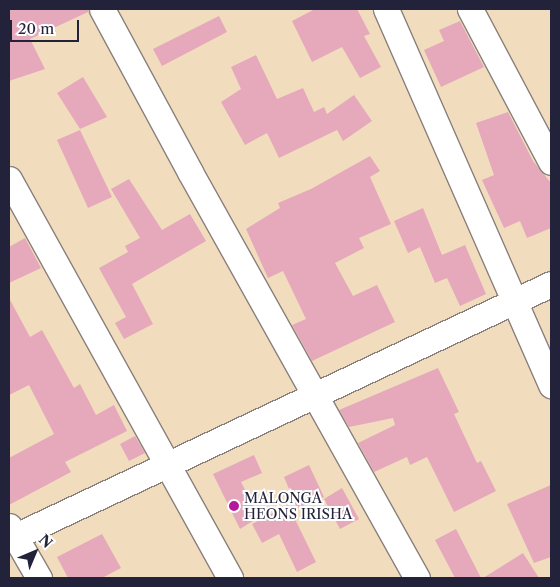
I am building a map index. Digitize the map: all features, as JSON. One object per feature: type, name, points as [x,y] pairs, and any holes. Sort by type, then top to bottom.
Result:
[{"type":"street","points":[[102,9],[315,397],[417,578]]},
{"type":"street","points":[[386,9],[551,385]]},
{"type":"street","points":[[470,9],[551,162]]},
{"type":"street","points":[[9,179],[63,273],[166,467],[230,578]]},
{"type":"street","points":[[39,578],[11,534],[166,467],[551,284]]},
{"type":"building","points":[[9,9],[88,9],[88,12],[30,39],[45,69],[9,81]]},
{"type":"building","points":[[315,9],[357,9],[370,34],[364,36],[381,67],[360,78],[342,47],[312,62],[292,21]]},
{"type":"building","points":[[219,16],[227,32],[162,66],[153,49]]},
{"type":"building","points":[[460,21],[484,67],[441,87],[424,50],[444,41],[439,30]]},
{"type":"building","points":[[256,55],[277,99],[303,88],[314,112],[324,107],[327,114],[354,95],[372,121],[343,141],[337,130],[279,158],[267,133],[245,145],[221,102],[241,89],[231,67]]},
{"type":"building","points":[[83,77],[107,117],[80,129],[57,93]]},
{"type":"building","points":[[508,112],[533,161],[551,183],[551,228],[527,238],[520,221],[504,228],[482,180],[494,175],[476,123]]},
{"type":"building","points":[[80,130],[112,197],[88,208],[57,140]]},
{"type":"building","points":[[370,156],[380,171],[370,177],[391,224],[359,238],[364,248],[335,263],[353,296],[377,285],[395,322],[312,361],[292,325],[306,319],[283,271],[268,278],[246,229],[280,208],[278,203],[311,189]]},
{"type":"building","points":[[129,179],[162,230],[190,214],[206,241],[132,284],[153,324],[124,339],[115,323],[126,317],[99,268],[128,252],[125,246],[140,238],[111,189]]},
{"type":"building","points":[[423,208],[442,255],[465,245],[486,294],[460,306],[447,278],[435,283],[420,247],[408,253],[394,221]]},
{"type":"building","points":[[25,238],[41,268],[9,283],[9,247]]},
{"type":"building","points":[[9,298],[30,337],[42,330],[74,388],[80,384],[96,415],[114,405],[127,431],[65,462],[71,472],[9,505],[9,458],[54,434],[29,385],[9,395]]},
{"type":"building","points":[[438,368],[459,412],[454,414],[477,463],[481,461],[496,491],[454,512],[427,457],[410,465],[407,457],[374,472],[358,443],[395,425],[393,418],[349,427],[339,410]]},
{"type":"building","points":[[135,436],[145,453],[129,461],[120,444]]},
{"type":"building","points":[[254,455],[262,473],[241,482],[259,517],[240,529],[213,474]]},
{"type":"building","points":[[309,465],[324,497],[297,508],[284,477]]},
{"type":"building","points":[[551,485],[551,557],[534,563],[507,504]]},
{"type":"building","points":[[342,488],[359,519],[340,529],[324,499]]},
{"type":"building","points":[[288,505],[316,562],[297,572],[279,534],[262,543],[252,524]]},
{"type":"building","points":[[456,529],[481,578],[455,578],[435,540]]},
{"type":"building","points":[[102,534],[121,568],[102,578],[68,578],[57,557]]},
{"type":"building","points":[[523,553],[539,578],[483,578]]},
{"type":"place","name":"MALONGA HEONS IRISHA","points":[[234,506]]}]
